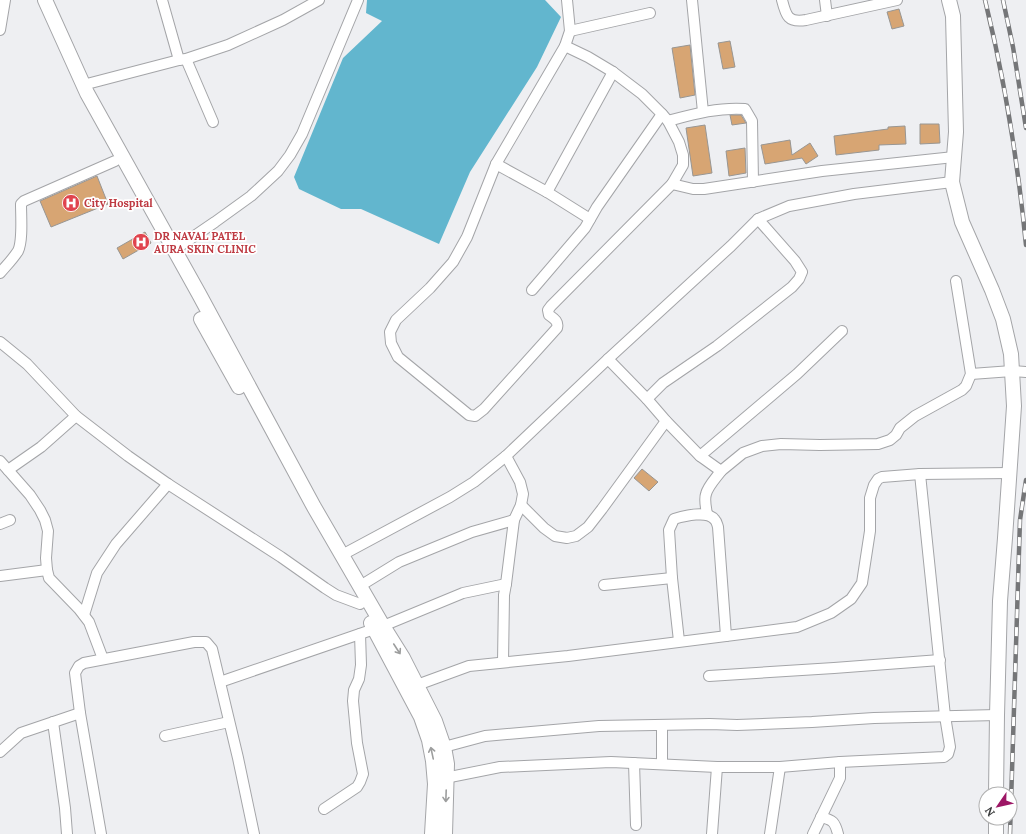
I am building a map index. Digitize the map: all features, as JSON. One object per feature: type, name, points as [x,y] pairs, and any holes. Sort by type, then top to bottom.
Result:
[{"type":"main road","points":[[36,0],[73,84],[219,352],[360,604],[403,658],[435,721],[444,747],[447,764],[440,779],[432,834]]},
{"type":"main road","points":[[45,0],[83,85],[314,507],[360,586],[421,717],[429,740],[433,761],[440,779],[445,834]]},
{"type":"main road","points":[[949,0],[953,16],[956,100],[956,132],[952,182],[962,222],[992,290],[1003,319],[1011,354],[1019,371],[1014,406],[1000,601],[996,786]]},
{"type":"street","points":[[0,30],[5,0]]},
{"type":"street","points":[[162,0],[183,60],[213,122]]},
{"type":"street","points":[[83,85],[183,60],[228,45],[283,20],[319,0]]},
{"type":"street","points":[[174,250],[251,196],[278,170],[290,155],[302,134],[358,0]]},
{"type":"street","points":[[565,46],[588,57],[613,72],[642,94],[665,118],[679,142],[683,155],[683,165],[672,184],[551,306],[548,310],[549,315],[556,321],[558,325],[557,328],[480,413],[475,416],[469,415],[398,357],[391,343],[390,332],[396,320],[430,288],[453,262],[467,237],[496,164],[565,46],[570,31],[567,0]]},
{"type":"street","points":[[692,0],[703,112]]},
{"type":"street","points":[[782,0],[787,16],[797,22],[897,0]]},
{"type":"street","points":[[825,0],[828,16]]},
{"type":"street","points":[[570,31],[650,13]]},
{"type":"street","points":[[546,192],[613,72]]},
{"type":"street","points":[[532,290],[585,228],[598,207],[665,118],[735,108],[745,109],[752,122],[753,182]]},
{"type":"street","points":[[672,184],[693,190],[704,189],[822,171],[954,157]]},
{"type":"street","points":[[0,273],[18,250],[20,238],[21,204],[24,201],[115,160]]},
{"type":"street","points":[[496,164],[590,219]]},
{"type":"street","points":[[342,555],[450,497],[474,482],[506,456],[758,219],[796,204],[854,194],[952,182]]},
{"type":"street","points":[[648,399],[663,383],[717,346],[792,287],[799,279],[802,272],[795,261],[758,219]]},
{"type":"street","points":[[707,514],[705,499],[709,488],[721,471],[743,453],[762,446],[781,444],[878,444],[890,440],[896,435],[900,428],[915,416],[962,390],[966,386],[971,374],[956,281]]},
{"type":"street","points":[[700,456],[797,374],[842,331]]},
{"type":"street","points":[[1,344],[27,364],[76,416],[128,456],[336,595],[360,604]]},
{"type":"street","points":[[608,359],[648,399],[666,421],[700,456],[721,471]]},
{"type":"street","points":[[971,374],[1019,371]]},
{"type":"street","points":[[8,470],[41,447],[76,416]]},
{"type":"street","points":[[521,505],[544,528],[555,536],[567,538],[576,536],[588,526],[602,510],[666,421]]},
{"type":"street","points":[[503,662],[504,595],[514,520],[521,505],[523,494],[520,482],[506,456]]},
{"type":"street","points":[[0,460],[30,495],[40,510],[45,520],[48,532],[46,558],[49,578],[80,609],[89,622],[103,659]]},
{"type":"street","points":[[417,685],[468,666],[568,656],[797,627],[831,613],[851,599],[862,583],[870,531],[870,498],[878,478],[882,476],[920,474],[1010,473]]},
{"type":"street","points":[[440,779],[500,766],[610,762],[717,767],[780,767],[840,762],[944,757],[949,753],[950,748],[945,716],[920,474]]},
{"type":"street","points":[[84,615],[97,573],[116,544],[168,484]]},
{"type":"street","points":[[679,642],[672,578],[669,530],[674,519],[686,515],[707,514],[715,520],[718,526],[726,636]]},
{"type":"street","points":[[0,524],[10,520]]},
{"type":"street","points":[[360,586],[399,562],[472,532],[514,520]]},
{"type":"street","points":[[0,576],[47,570]]},
{"type":"street","points":[[604,585],[672,578]]},
{"type":"street","points":[[220,682],[360,634],[463,593],[506,584]]},
{"type":"street","points":[[324,809],[357,787],[363,774],[357,743],[353,701],[354,690],[361,665],[360,634]]},
{"type":"street","points":[[101,834],[80,713],[75,673],[79,666],[84,663],[194,642],[206,642],[212,649],[254,834]]},
{"type":"street","points":[[709,676],[940,660]]},
{"type":"street","points":[[0,752],[20,733],[80,713]]},
{"type":"street","points":[[444,747],[485,736],[599,726],[737,725],[874,718],[997,715]]},
{"type":"street","points":[[53,722],[68,834]]},
{"type":"street","points":[[165,736],[229,722]]},
{"type":"street","points":[[662,725],[662,764]]},
{"type":"street","points":[[814,834],[821,816],[840,778],[840,762]]},
{"type":"street","points":[[634,763],[636,825]]},
{"type":"street","points":[[712,834],[717,767]]},
{"type":"street","points":[[770,834],[780,767]]},
{"type":"street","points":[[821,816],[830,819],[833,822],[838,834]]},
{"type":"water","points":[[367,0],[545,0],[561,17],[537,67],[470,172],[439,244],[361,209],[341,209],[299,189],[294,177],[343,58],[382,21],[366,13]]},
{"type":"building","points":[[899,9],[904,26],[892,29],[887,12]]},
{"type":"building","points":[[730,41],[735,67],[723,69],[718,43]]},
{"type":"building","points":[[690,45],[695,95],[680,98],[672,48]]},
{"type":"building","points":[[730,115],[741,115],[746,123],[732,125]]},
{"type":"building","points":[[920,124],[939,124],[940,143],[920,144]]},
{"type":"building","points":[[705,125],[712,173],[693,176],[686,128]]},
{"type":"building","points":[[905,126],[906,144],[879,145],[879,150],[836,155],[834,136],[888,129],[888,127]]},
{"type":"building","points":[[790,140],[792,155],[810,143],[818,156],[806,164],[802,158],[765,164],[761,145]]},
{"type":"building","points":[[745,148],[746,173],[729,176],[726,151]]},
{"type":"building","points":[[97,176],[108,204],[51,227],[40,201]]},
{"type":"building","points":[[145,232],[151,243],[123,259],[117,248]]},
{"type":"building","points":[[642,469],[658,482],[649,491],[634,478]]},
{"type":"railway","points":[[985,0],[999,61],[1010,122],[1026,245]]},
{"type":"railway","points":[[1003,0],[1013,47],[1026,128]]},
{"type":"railway","points":[[1010,834],[1020,520],[1026,480]]},
{"type":"place","name":"City Hospital","points":[[71,203]]},
{"type":"place","name":"DR NAVAL PATEL AURA SKIN CLINIC","points":[[141,242]]}]
